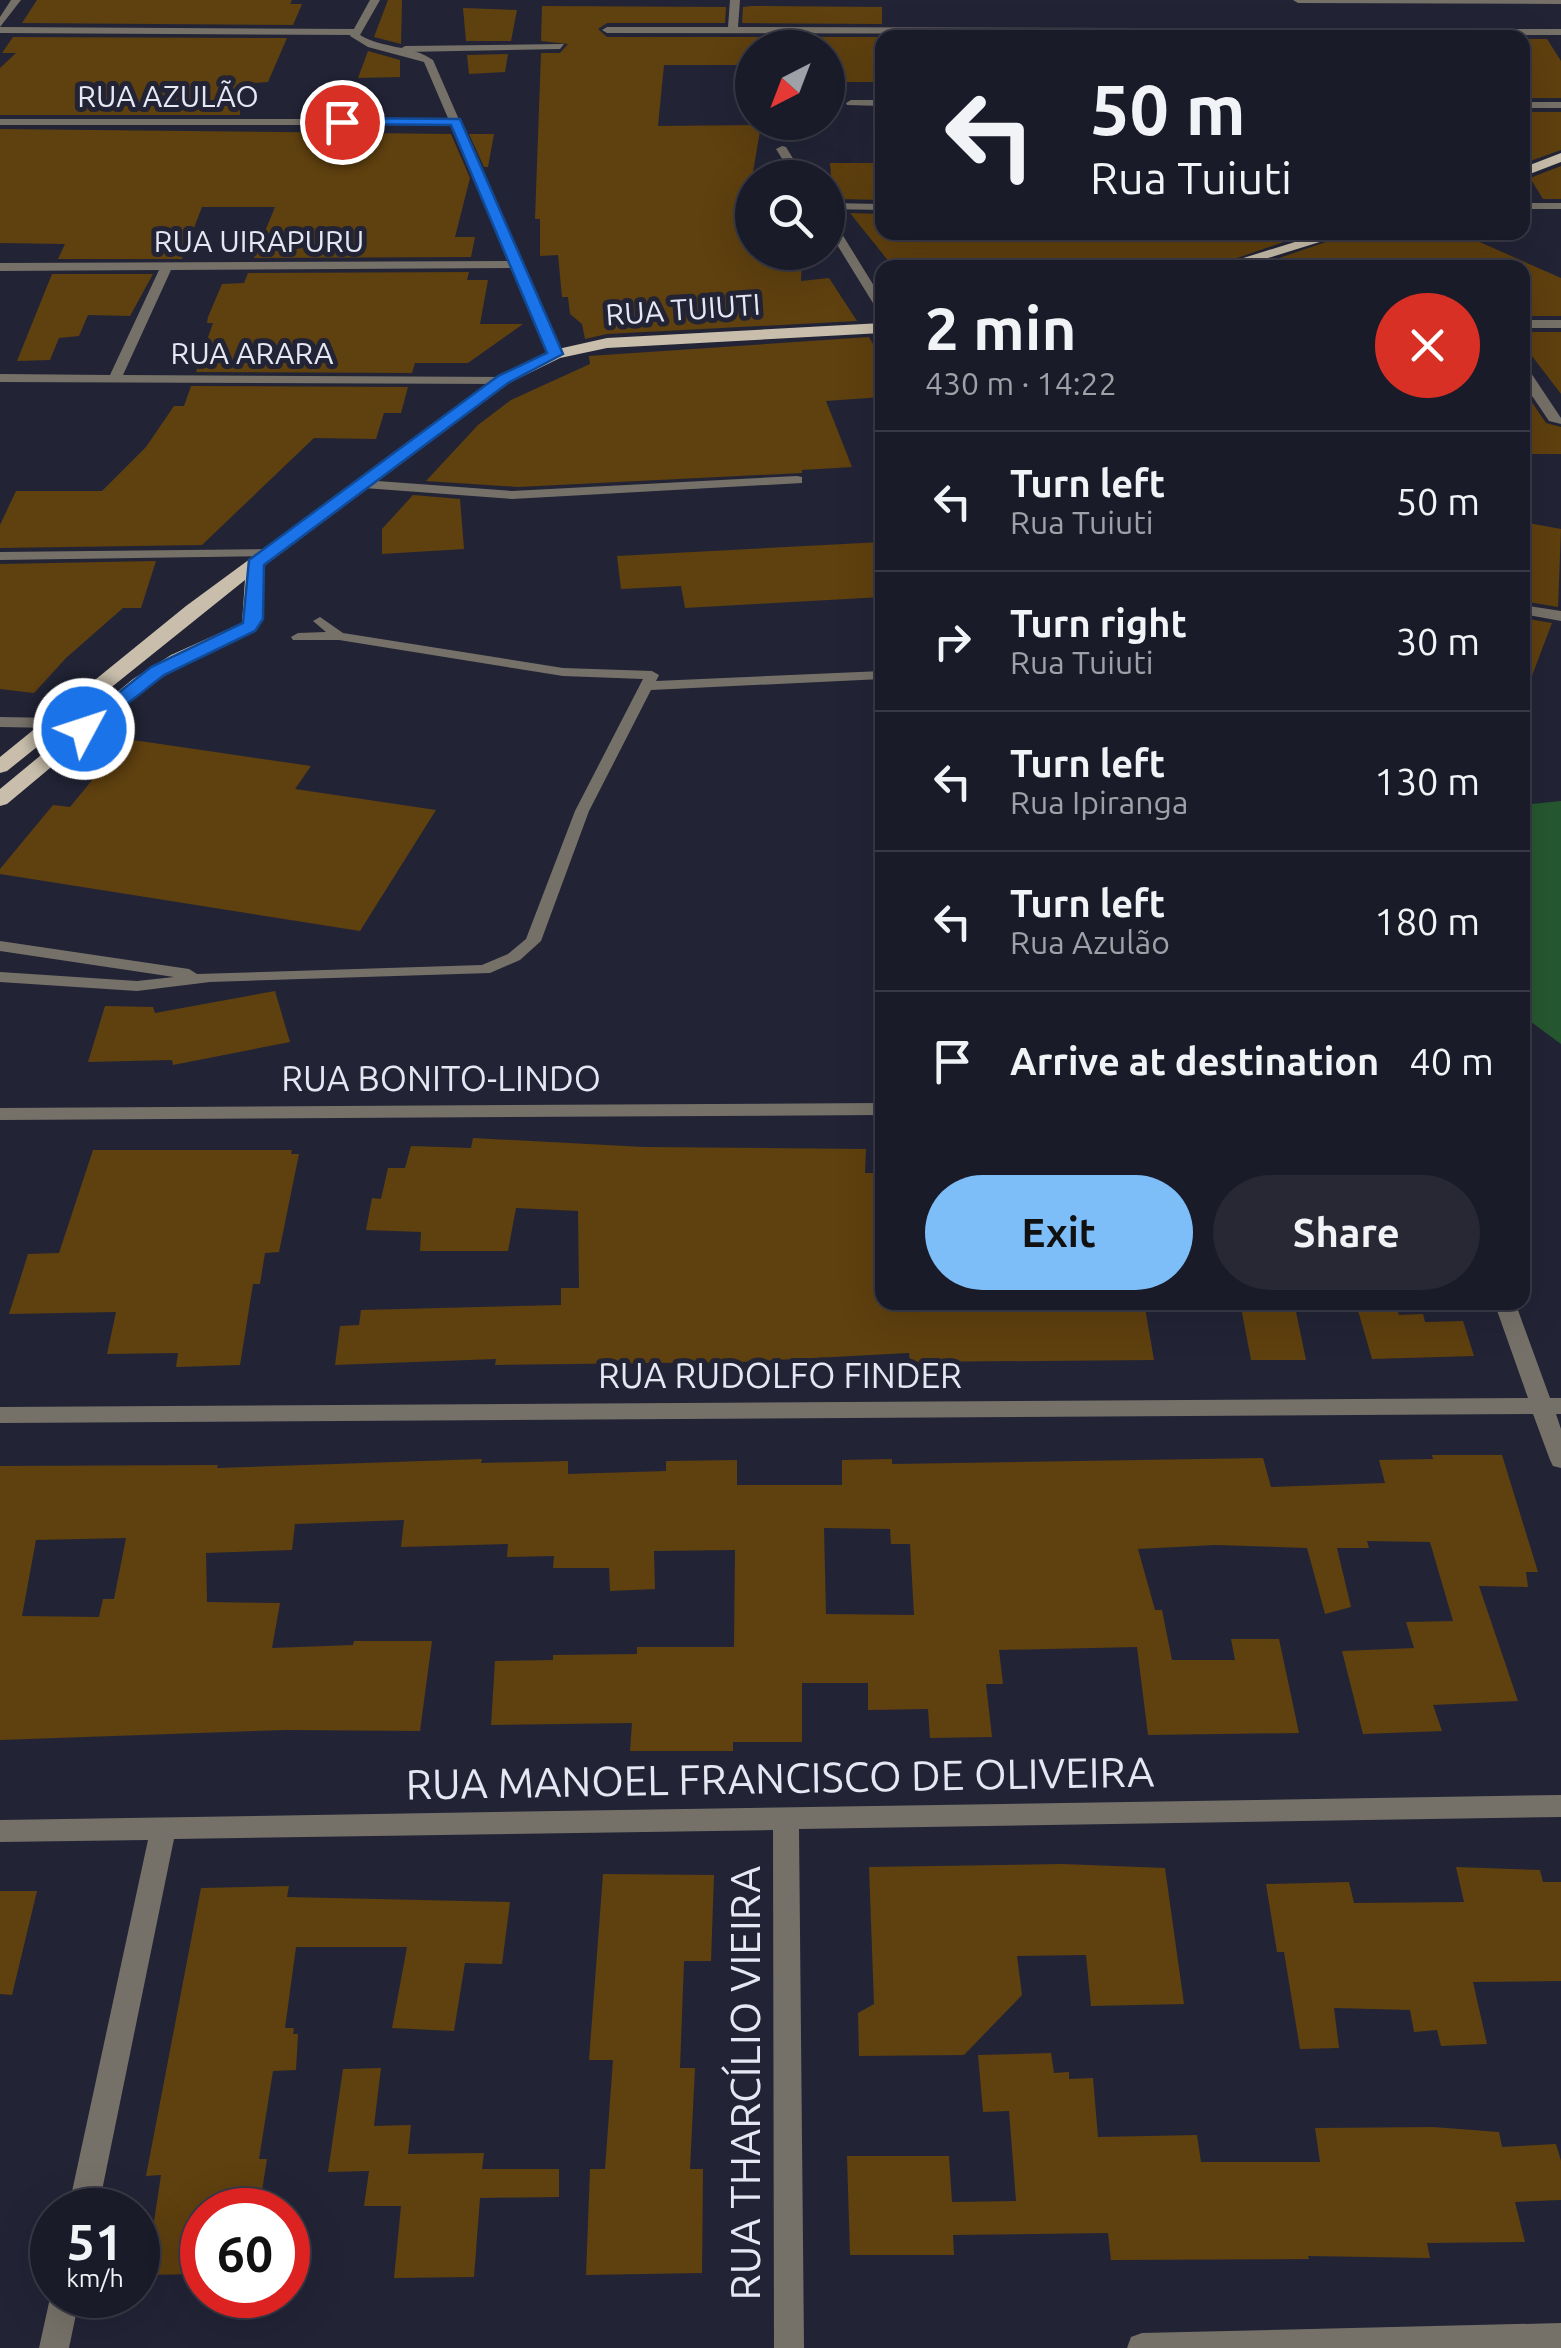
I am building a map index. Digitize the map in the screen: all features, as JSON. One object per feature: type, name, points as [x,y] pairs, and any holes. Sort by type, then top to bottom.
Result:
[{"type":"main road","points":[[1530,170],[1561,157]]},
{"type":"main road","points":[[1246,260],[1317,240]]},
{"type":"main road","name":"RUA TUIUTI","points":[[0,768],[193,610],[503,380],[555,354],[640,340],[875,328]]},
{"type":"main road","points":[[0,800],[140,682],[178,659],[237,635],[254,619],[263,558]]},
{"type":"main road","points":[[193,610],[230,609],[254,619]]},
{"type":"street","points":[[16,0],[0,27],[356,32]]},
{"type":"street","points":[[376,0],[356,32],[358,40],[365,44],[405,49],[560,46]]},
{"type":"street","points":[[734,30],[735,0]]},
{"type":"street","points":[[1298,0],[1561,1]]},
{"type":"street","points":[[607,30],[875,30]]},
{"type":"street","points":[[1530,32],[1561,32]]},
{"type":"street","points":[[405,49],[428,60],[555,354]]},
{"type":"street","points":[[852,103],[875,103]]},
{"type":"street","points":[[1530,105],[1561,106]]},
{"type":"street","name":"RUA AZULÃO","points":[[0,122],[456,122]]},
{"type":"street","points":[[782,149],[789,160]]},
{"type":"street","points":[[845,206],[875,207]]},
{"type":"street","points":[[1530,206],[1561,206]]},
{"type":"street","points":[[845,248],[875,297]]},
{"type":"street","name":"RUA UIRAPURU","points":[[0,267],[517,266]]},
{"type":"street","points":[[115,378],[166,267]]},
{"type":"street","points":[[1530,324],[1561,324]]},
{"type":"street","name":"RUA ARARA","points":[[0,378],[503,380]]},
{"type":"street","points":[[1530,382],[1556,421]]},
{"type":"street","points":[[364,484],[512,495],[796,480]]},
{"type":"street","points":[[0,556],[263,558]]},
{"type":"street","points":[[1530,610],[1561,616]]},
{"type":"street","points":[[0,722],[55,723]]},
{"type":"street","name":"RUA BONITO-LINDO","points":[[0,1114],[875,1108]]},
{"type":"street","points":[[1508,1310],[1551,1406],[1561,1460]]},
{"type":"street","name":"RUA RUDOLFO FINDER","points":[[0,1416],[1551,1406]]},
{"type":"street","name":"RUA MANOEL FRANCISCO DE OLIVEIRA","points":[[0,1831],[1561,1806]]},
{"type":"street","name":"RUA THARCÍLIO VIEIRA","points":[[786,1817],[789,2348]]},
{"type":"street","points":[[87,2188],[163,1828]]},
{"type":"street","points":[[54,2348],[60,2318]]},
{"type":"street","points":[[1142,2348],[1561,2338]]},
{"type":"lane","points":[[320,620],[339,636]]},
{"type":"lane","points":[[0,977],[137,986],[210,977],[484,970],[514,957],[533,941],[582,810],[652,675],[544,670],[339,636],[298,637]]},
{"type":"lane","points":[[647,686],[875,675]]},
{"type":"lane","points":[[0,946],[210,977]]},
{"type":"green space","points":[[1561,801],[1561,1044],[1530,1021],[1530,804]]},
{"type":"building","points":[[37,0],[292,0],[290,4],[302,4],[293,25],[22,23]]},
{"type":"building","points":[[388,0],[402,0],[401,44],[374,37]]},
{"type":"building","points":[[542,6],[726,7],[725,23],[607,23],[598,29],[607,37],[735,37],[735,65],[664,65],[658,126],[735,125],[735,140],[758,140],[755,160],[735,160],[735,270],[801,270],[801,281],[829,278],[857,321],[607,334],[585,339],[582,324],[570,314],[568,297],[562,297],[558,255],[540,256],[540,219],[535,219],[541,53],[560,53],[568,44],[541,41]]},
{"type":"building","points":[[743,7],[882,7],[882,24],[742,23]]},
{"type":"building","points":[[463,8],[517,10],[511,41],[466,41]]},
{"type":"building","points":[[13,37],[287,38],[268,82],[239,84],[240,115],[0,115],[0,68],[16,53],[2,53]]},
{"type":"building","points":[[845,37],[875,37],[875,82],[845,82]]},
{"type":"building","points":[[1530,39],[1547,39],[1561,61],[1561,98],[1530,98]]},
{"type":"building","points":[[368,51],[400,60],[400,77],[358,78]]},
{"type":"building","points":[[508,54],[505,72],[469,74],[467,55]]},
{"type":"building","points":[[1530,112],[1561,112],[1561,150],[1530,161]]},
{"type":"building","points":[[0,129],[451,134],[470,178],[455,237],[475,237],[471,257],[254,258],[275,207],[202,207],[182,259],[58,259],[65,244],[0,243]]},
{"type":"building","points":[[469,134],[494,134],[488,167],[484,167]]},
{"type":"building","points":[[845,163],[873,163],[875,200],[845,199]]},
{"type":"building","points":[[1561,166],[1561,199],[1543,199],[1530,178]]},
{"type":"building","points":[[850,213],[875,214],[875,240],[1290,240],[1231,260],[888,260]]},
{"type":"building","points":[[1332,240],[1475,240],[1520,260],[1273,260]]},
{"type":"building","points":[[1530,264],[1561,278],[1561,316],[1530,316]]},
{"type":"building","points":[[469,272],[467,280],[488,280],[480,324],[523,324],[468,363],[415,363],[412,373],[196,372],[213,323],[207,323],[208,317],[222,284],[244,283],[248,273]]},
{"type":"building","points":[[52,274],[153,274],[130,316],[88,315],[79,336],[59,338],[50,360],[17,361]]},
{"type":"building","points":[[1530,332],[1561,332],[1561,394],[1530,353]]},
{"type":"building","points":[[869,337],[875,344],[875,398],[826,401],[852,467],[802,473],[518,487],[426,481],[478,425],[511,400],[590,364],[589,356]]},
{"type":"building","points":[[191,386],[408,387],[401,413],[384,413],[376,439],[314,438],[202,545],[0,548],[0,525],[16,491],[102,491],[146,447],[174,406],[184,406]]},
{"type":"building","points":[[1530,399],[1546,423],[1561,427],[1561,454],[1530,454]]},
{"type":"building","points":[[413,495],[460,499],[464,549],[382,554],[382,529]]},
{"type":"building","points":[[1530,523],[1561,529],[1558,607],[1530,602]]},
{"type":"building","points":[[875,542],[875,597],[685,608],[681,586],[621,589],[617,556]]},
{"type":"building","points":[[156,561],[141,608],[123,608],[66,658],[34,693],[0,689],[0,564]]},
{"type":"building","points":[[1530,619],[1552,623],[1530,681]]},
{"type":"building","points":[[126,739],[311,766],[295,789],[436,810],[360,931],[0,874],[0,869],[53,805],[70,807]]},
{"type":"building","points":[[275,991],[290,1042],[173,1065],[172,1060],[88,1062],[105,1006],[153,1007],[155,1013]]},
{"type":"building","points":[[473,1138],[644,1147],[866,1149],[865,1173],[875,1173],[875,1310],[1145,1310],[1154,1360],[910,1362],[909,1353],[740,1362],[495,1365],[496,1359],[335,1365],[340,1326],[359,1325],[361,1310],[561,1305],[561,1288],[579,1288],[578,1211],[516,1208],[508,1251],[420,1251],[421,1232],[366,1230],[372,1198],[381,1199],[388,1168],[405,1168],[411,1146],[471,1148]]},
{"type":"building","points":[[93,1150],[292,1150],[291,1154],[299,1154],[279,1252],[265,1253],[260,1284],[253,1284],[240,1365],[176,1367],[178,1353],[107,1354],[116,1312],[9,1314],[28,1254],[59,1253]]},
{"type":"building","points":[[1242,1310],[1296,1310],[1306,1360],[1251,1360]]},
{"type":"building","points":[[1358,1310],[1423,1314],[1425,1322],[1463,1321],[1474,1356],[1372,1359]]},
{"type":"building","points":[[1432,1455],[1502,1455],[1538,1572],[1526,1572],[1528,1587],[1479,1586],[1518,1701],[1433,1705],[1442,1731],[1363,1734],[1342,1651],[1414,1648],[1406,1622],[1453,1621],[1430,1542],[1367,1541],[1369,1548],[1337,1548],[1351,1607],[1325,1614],[1307,1548],[1215,1545],[1138,1549],[1155,1610],[1162,1610],[1172,1660],[1235,1660],[1231,1639],[1279,1639],[1299,1733],[1148,1735],[1137,1647],[999,1650],[1003,1684],[986,1684],[992,1737],[930,1738],[928,1709],[868,1710],[868,1683],[802,1683],[802,1742],[733,1742],[733,1751],[630,1751],[632,1723],[491,1725],[495,1661],[553,1660],[553,1655],[637,1654],[637,1647],[734,1647],[735,1550],[654,1551],[655,1589],[610,1591],[609,1568],[553,1568],[554,1556],[507,1557],[508,1544],[401,1547],[404,1520],[295,1524],[292,1550],[206,1553],[207,1602],[280,1603],[272,1648],[353,1645],[354,1641],[432,1641],[420,1731],[286,1730],[0,1740],[0,1466],[218,1465],[217,1468],[482,1459],[481,1463],[568,1461],[568,1474],[666,1471],[666,1461],[737,1460],[737,1485],[842,1485],[842,1460],[892,1459],[892,1464],[1263,1458],[1271,1487],[1385,1483],[1379,1460],[1433,1459]],"holes":[[[824,1528],[890,1529],[891,1544],[910,1544],[914,1615],[826,1614]],[[126,1538],[114,1599],[103,1599],[99,1617],[22,1616],[36,1540]]]},
{"type":"building","points":[[1062,1864],[1165,1868],[1184,2004],[1091,2006],[1086,1955],[1017,1956],[1022,1995],[964,2055],[859,2056],[858,2013],[874,2004],[869,1867]]},
{"type":"building","points":[[1456,1867],[1540,1870],[1543,1882],[1561,1882],[1561,1981],[1473,1982],[1487,2044],[1441,2046],[1437,2030],[1414,2032],[1410,2010],[1334,2008],[1339,2048],[1300,2049],[1284,1952],[1277,1952],[1266,1884],[1349,1882],[1354,1903],[1464,1902]]},
{"type":"building","points":[[603,1874],[714,1875],[711,1961],[684,1961],[680,2068],[695,2068],[690,2169],[703,2169],[702,2273],[586,2275],[590,2169],[605,2169],[613,2060],[589,2060]]},
{"type":"building","points":[[289,1886],[287,1897],[510,1902],[502,1964],[465,1963],[454,2031],[392,2028],[407,1947],[296,1947],[285,2028],[294,2028],[293,2034],[298,2034],[296,2070],[273,2071],[259,2159],[267,2159],[262,2188],[180,2188],[180,2274],[160,2275],[161,2175],[146,2176],[201,1888]]},
{"type":"building","points":[[0,1891],[37,1891],[12,1995],[0,1994]]},
{"type":"building","points":[[1051,2053],[1054,2073],[1069,2072],[1069,2079],[1093,2078],[1098,2137],[1197,2135],[1201,2162],[1320,2162],[1315,2128],[1433,2127],[1499,2132],[1502,2147],[1556,2144],[1561,2161],[1561,2200],[1515,2202],[1525,2242],[1427,2243],[1430,2258],[1111,2260],[1108,2233],[953,2235],[954,2255],[850,2255],[847,2156],[949,2156],[952,2202],[1016,2201],[1009,2111],[983,2112],[978,2055]]},
{"type":"building","points":[[381,2068],[374,2126],[411,2125],[408,2154],[484,2153],[482,2169],[559,2169],[559,2197],[480,2198],[474,2277],[394,2278],[401,2206],[364,2206],[369,2171],[328,2172],[343,2069]]},
{"type":"route","points":[[84,729],[157,671],[249,627],[254,619],[255,563],[503,380],[555,354],[456,122],[342,122]]}]
